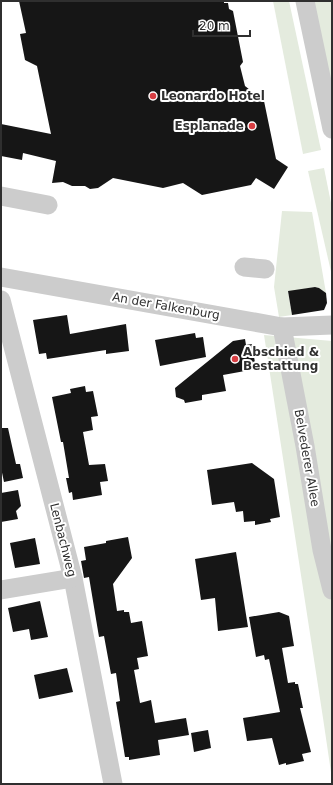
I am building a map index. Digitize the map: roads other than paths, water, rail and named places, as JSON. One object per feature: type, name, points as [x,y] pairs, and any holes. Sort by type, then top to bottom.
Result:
[{"type":"street","points":[[305,1],[332,129]]},
{"type":"street","points":[[1,196],[48,205]]},
{"type":"street","points":[[244,267],[265,269]]},
{"type":"street","name":"An der Falkenburg","points":[[1,277],[282,327],[332,324]]},
{"type":"street","name":"Lenbachweg","points":[[1,300],[73,578],[113,784]]},
{"type":"street","name":"Belvederer Allee","points":[[282,327],[305,446],[322,550],[332,590]]},
{"type":"street","points":[[1,590],[73,578]]},
{"type":"place","name":"Leonardo Hotel","points":[[153,96]]},
{"type":"place","name":"Esplanade","points":[[252,126]]},
{"type":"place","name":"Abschied & Bestattung","points":[[235,359]]}]
